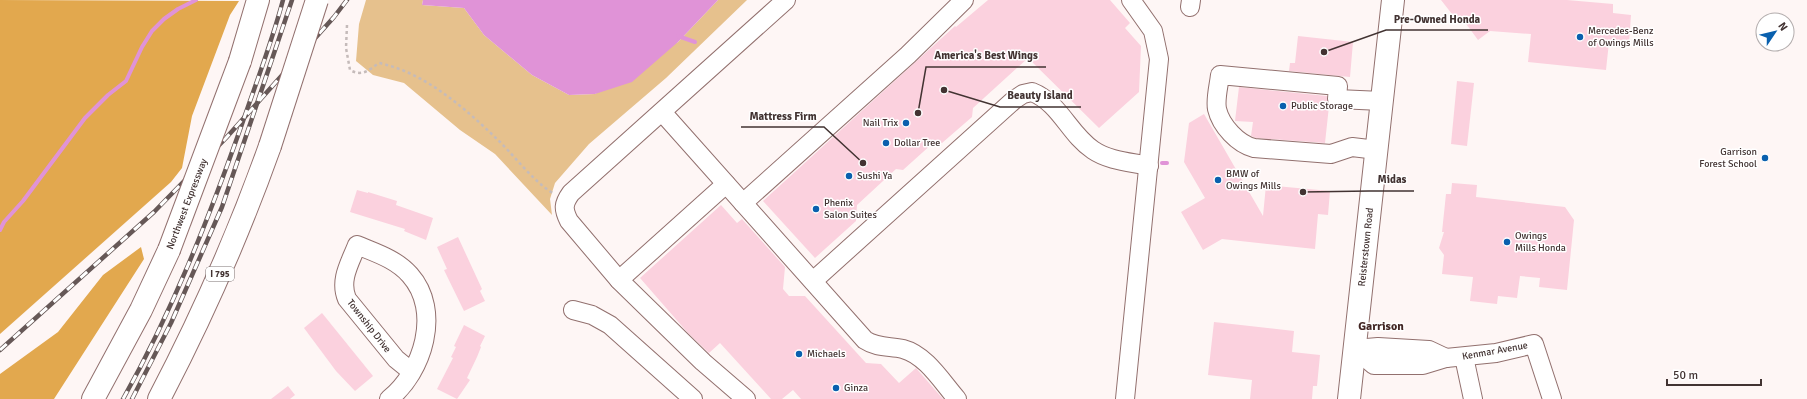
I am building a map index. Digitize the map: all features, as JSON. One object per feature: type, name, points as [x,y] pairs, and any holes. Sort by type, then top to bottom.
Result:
[{"type":"main road","name":"Northwest Expressway","points":[[93,399],[141,310],[169,250],[240,61],[258,0]]},
{"type":"main road","name":"I 795","points":[[159,399],[194,333],[245,214],[270,146],[317,0]]},
{"type":"main road","name":"Reisterstown Road","points":[[1349,399],[1393,0]]},
{"type":"street","points":[[746,399],[703,362],[619,280],[569,221],[564,211],[565,201],[571,193],[786,0]]},
{"type":"street","points":[[743,203],[913,50],[964,0]]},
{"type":"street","points":[[1125,399],[1159,59],[1153,32],[1131,0]]},
{"type":"street","points":[[1377,150],[1352,148],[1331,154],[1245,146],[1238,141],[1222,120],[1217,108],[1220,75],[1338,86],[1337,99],[1382,102]]},
{"type":"street","points":[[813,281],[1014,100],[1023,94],[1032,92],[1049,102],[1062,115],[1081,139],[1100,154],[1149,166]]},
{"type":"street","points":[[662,112],[865,340],[872,344],[903,349],[921,359],[957,399]]},
{"type":"street","points":[[619,280],[726,184]]},
{"type":"street","name":"Township Drive","points":[[389,399],[404,384],[412,372],[425,341],[426,329],[424,306],[418,289],[411,276],[400,266],[385,256],[357,245],[344,279],[343,290],[347,299],[396,359],[412,372]]},
{"type":"street","points":[[573,310],[592,315],[610,325],[693,399]]},
{"type":"street","name":"Kenmar Avenue","points":[[1355,349],[1374,365],[1423,365],[1446,358],[1464,357],[1534,344],[1552,399]]},
{"type":"street","points":[[1464,357],[1473,399]]},
{"type":"path","points":[[347,25],[346,48],[350,70],[356,74],[363,73],[379,63],[398,67],[444,93],[500,142],[527,172],[565,201]]},
{"type":"shaded area","points":[[0,0],[239,1],[230,15],[192,116],[182,168],[171,182],[0,334]]},
{"type":"shaded area","points":[[366,0],[423,0],[422,5],[464,8],[484,35],[532,75],[569,95],[595,94],[678,42],[718,0],[747,0],[666,78],[589,144],[555,183],[550,199],[552,215],[495,154],[460,130],[404,83],[373,75],[356,61],[359,24]]},
{"type":"shaded area","points":[[423,0],[718,0],[678,42],[632,82],[595,94],[569,95],[532,75],[484,35],[464,8],[422,5]]},
{"type":"shaded area","points":[[141,247],[144,259],[54,399],[0,399],[0,374],[58,332],[103,275]]},
{"type":"building","points":[[988,0],[1110,0],[1130,23],[1125,28],[1141,46],[1139,92],[1099,128],[1028,58],[973,108],[972,117],[942,143],[933,143],[903,170],[896,169],[857,205],[856,221],[815,258],[763,201],[955,26],[956,27]]},
{"type":"building","name":"Mercedes-Benz of Owings Mills","points":[[1441,0],[1567,0],[1613,4],[1613,13],[1631,15],[1629,43],[1609,42],[1606,70],[1528,62],[1531,34],[1490,31],[1478,40],[1464,21],[1459,23]]},
{"type":"building","points":[[1298,36],[1353,42],[1350,77],[1289,71],[1290,63],[1295,63]]},
{"type":"building","points":[[1457,81],[1474,83],[1467,146],[1451,144]]},
{"type":"building","name":"Public Storage","points":[[1239,87],[1327,96],[1329,106],[1325,143],[1256,138],[1251,136],[1253,122],[1235,121]]},
{"type":"building","name":"BMW of Owings Mills","points":[[1204,114],[1263,216],[1266,185],[1330,191],[1328,215],[1318,214],[1315,249],[1222,239],[1203,250],[1181,212],[1205,198],[1184,162],[1189,123]]},
{"type":"building","name":"Owings Mills Honda","points":[[1452,183],[1477,185],[1476,197],[1565,207],[1574,220],[1567,290],[1539,287],[1540,278],[1520,276],[1517,298],[1498,296],[1497,304],[1470,301],[1473,277],[1442,274],[1444,255],[1439,248],[1444,232],[1442,232],[1446,194],[1451,194]]},
{"type":"building","points":[[357,190],[397,201],[396,205],[433,218],[426,240],[404,231],[405,229],[350,212]]},
{"type":"building","points":[[721,205],[737,223],[742,219],[785,267],[783,289],[789,296],[805,296],[866,363],[881,364],[899,383],[916,368],[943,399],[801,399],[793,390],[782,399],[771,399],[720,343],[709,353],[688,333],[640,278]]},
{"type":"building","points":[[458,237],[482,289],[480,291],[485,301],[464,311],[444,270],[447,269],[437,247]]},
{"type":"building","points":[[322,313],[373,376],[355,391],[336,371],[304,328]]},
{"type":"building","points":[[1214,322],[1294,331],[1292,352],[1320,355],[1317,386],[1313,386],[1312,399],[1250,399],[1252,380],[1208,375]]},
{"type":"building","points":[[464,325],[485,336],[467,378],[470,380],[457,399],[437,389],[453,358],[451,357],[456,347],[454,346]]},
{"type":"building","points":[[288,386],[295,395],[290,399],[271,399]]},
{"type":"waterway","points":[[0,230],[4,222],[23,201],[85,118],[108,95],[126,81],[142,47],[152,31],[164,19],[178,9],[196,0]]},
{"type":"waterway","points":[[678,36],[695,42]]},
{"type":"waterway","points":[[1162,163],[1167,163]]},
{"type":"railway","points":[[123,399],[158,333],[203,229],[258,78],[283,0]]},
{"type":"railway","points":[[132,399],[171,323],[222,207],[292,0]]},
{"type":"railway","points":[[0,350],[154,212],[226,138],[334,17],[347,0]]},
{"type":"place","name":"Mercedes-Benz of Owings Mills","points":[[1580,37]]},
{"type":"place","name":"Pre-Owned Honda","points":[[1324,52]]},
{"type":"place","name":"Beauty Island","points":[[944,90]]},
{"type":"place","name":"Public Storage","points":[[1283,106]]},
{"type":"place","name":"America's Best Wings","points":[[918,113]]},
{"type":"place","name":"Nail Trix","points":[[906,123]]},
{"type":"place","name":"Dollar Tree","points":[[886,143]]},
{"type":"place","name":"Garrison Forest School","points":[[1765,158]]},
{"type":"place","name":"Mattress Firm","points":[[863,163]]},
{"type":"place","name":"Sushi Ya","points":[[849,176]]},
{"type":"place","name":"BMW of Owings Mills","points":[[1218,180]]},
{"type":"place","name":"Midas","points":[[1303,192]]},
{"type":"place","name":"Phenix Salon Suites","points":[[816,209]]},
{"type":"place","name":"Owings Mills Honda","points":[[1507,242]]},
{"type":"place","name":"Michaels","points":[[799,354]]},
{"type":"place","name":"Ginza","points":[[836,388]]},
{"type":"district","name":"Garrison","points":[[1381,326]]}]
